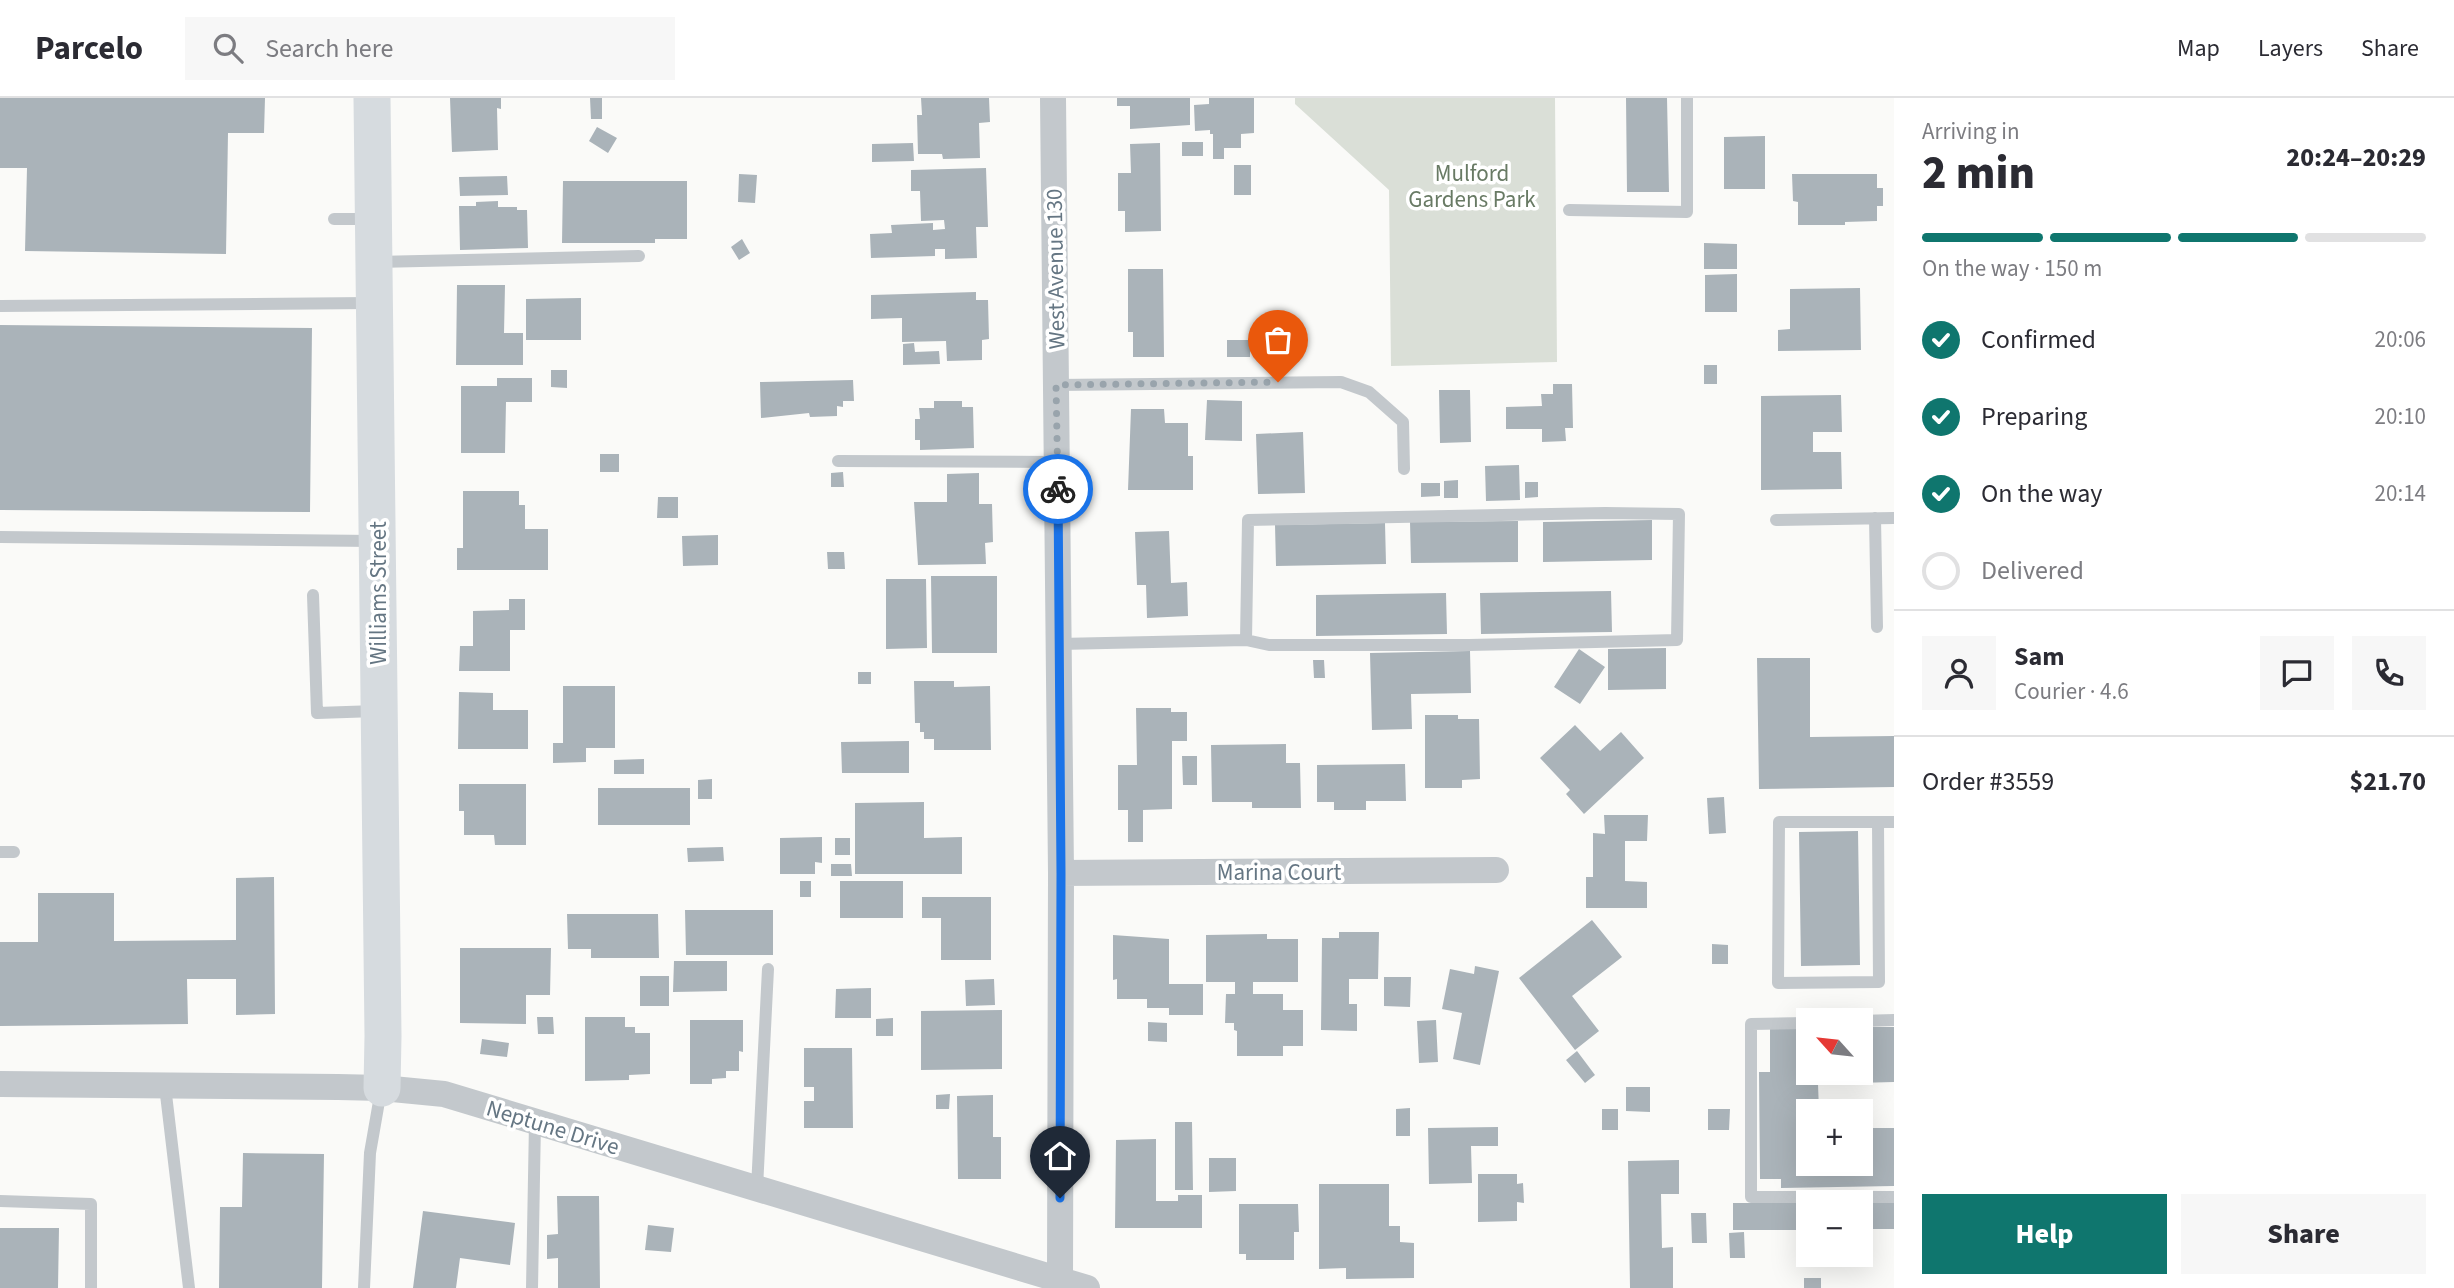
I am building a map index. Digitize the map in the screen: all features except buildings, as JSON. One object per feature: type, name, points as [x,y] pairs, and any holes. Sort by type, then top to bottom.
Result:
[{"type":"street","name":"Williams Street","points":[[372,98],[382,1088]]},
{"type":"street","name":"West Avenue 130","points":[[1053,98],[1061,873],[1060,1280]]},
{"type":"street","name":"Marina Court","points":[[1061,873],[1496,870]]},
{"type":"street","name":"Neptune Drive","points":[[0,1084],[382,1088],[444,1094],[1087,1288]]},
{"type":"lane","points":[[1569,210],[1687,212],[1687,98]]},
{"type":"lane","points":[[334,219],[374,219]]},
{"type":"lane","points":[[374,262],[639,256]]},
{"type":"lane","points":[[0,306],[374,303]]},
{"type":"lane","points":[[1056,385],[1341,382],[1369,392],[1403,422],[1404,469]]},
{"type":"lane","points":[[838,461],[1057,462]]},
{"type":"lane","points":[[1059,644],[1246,639],[1269,645],[1442,645],[1677,640],[1679,514],[1248,520],[1246,639]]},
{"type":"lane","points":[[1875,518],[1877,627]]},
{"type":"lane","points":[[1776,520],[1894,518]]},
{"type":"lane","points":[[0,537],[378,541]]},
{"type":"lane","points":[[313,595],[317,713],[379,710]]},
{"type":"lane","points":[[1878,822],[1879,982],[1778,983],[1779,822],[1878,822],[1894,822]]},
{"type":"lane","points":[[0,852],[14,852]]},
{"type":"lane","points":[[757,1188],[768,969]]},
{"type":"lane","points":[[1873,1021],[1894,1020]]},
{"type":"lane","points":[[1796,1023],[1751,1024],[1751,1197],[1894,1197]]},
{"type":"lane","points":[[165,1086],[189,1288]]},
{"type":"lane","points":[[364,1288],[369,1153],[382,1088]]},
{"type":"lane","points":[[532,1288],[535,1122]]},
{"type":"lane","points":[[0,1201],[91,1204],[91,1288]]},
{"type":"green space","name":"Mulford Gardens Park","points":[[1295,98],[1555,98],[1557,362],[1391,366],[1389,190],[1295,104]]},
{"type":"way so far","points":[[1058,489],[1056,385],[1278,382]]},
{"type":"route","points":[[1058,489],[1060,1198]]}]
